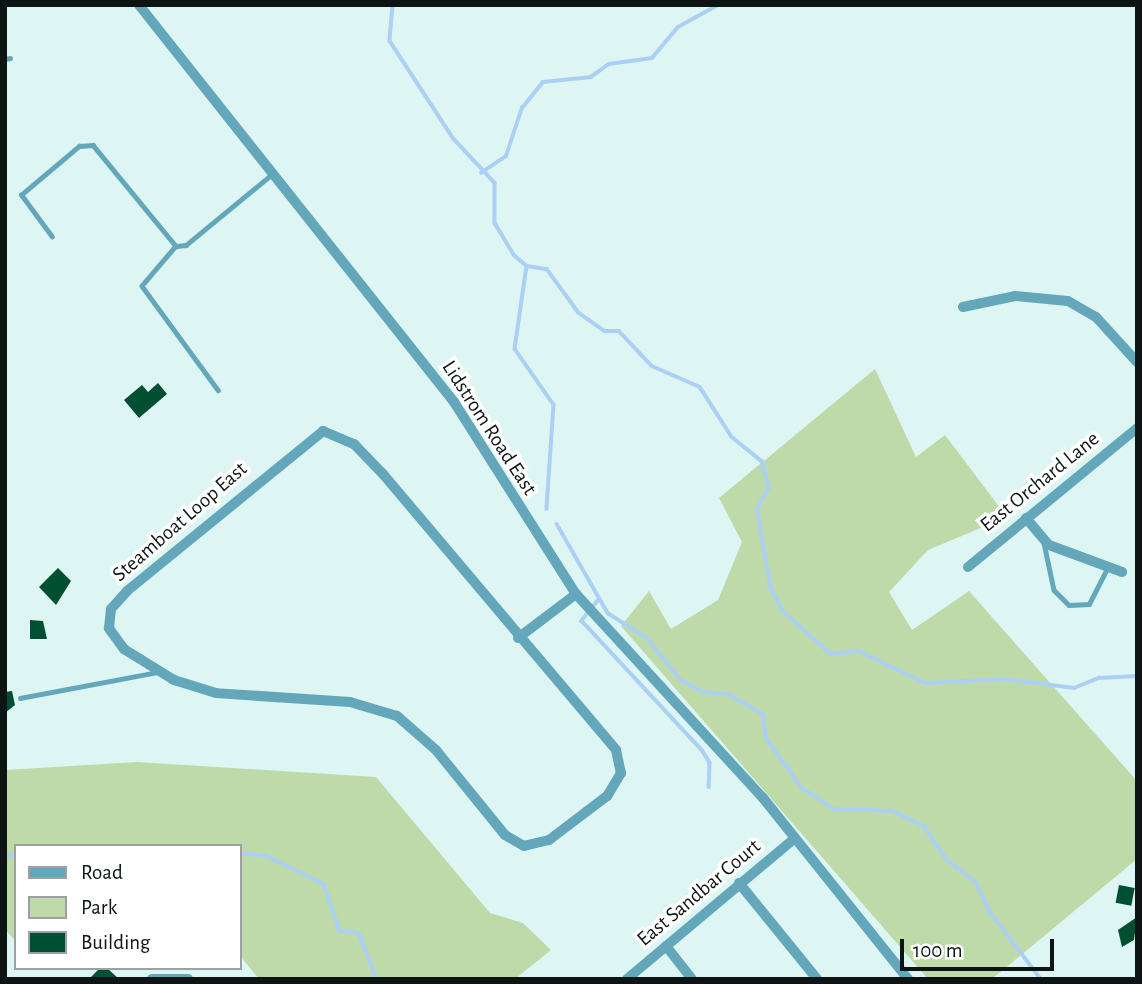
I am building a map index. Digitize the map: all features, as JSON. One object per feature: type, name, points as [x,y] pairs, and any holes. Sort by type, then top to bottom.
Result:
[{"type":"street","name":"Lidstrom Road East","points":[[139,5],[454,402],[576,594],[763,799],[908,979]]},
{"type":"street","points":[[963,307],[1015,296],[1068,300],[1096,317],[1137,362]]},
{"type":"street","name":"East Orchard Lane","points":[[968,567],[1137,428]]},
{"type":"street","name":"Steamboat Loop East","points":[[323,431],[354,444],[383,474],[518,638],[616,750],[621,774],[607,796],[550,840],[524,846],[505,835],[436,750],[397,716],[350,702],[216,693],[157,671],[124,649],[109,628],[111,609],[323,431]]},
{"type":"street","points":[[1026,518],[1043,538],[1107,569],[1122,572]]},
{"type":"street","points":[[518,638],[576,594]]},
{"type":"street","name":"East Sandbar Court","points":[[627,979],[795,838]]},
{"type":"street","points":[[739,883],[817,979]]},
{"type":"street","points":[[666,946],[692,979]]},
{"type":"street","points":[[152,979],[188,979]]},
{"type":"lane","points":[[51,237],[21,195],[79,146],[93,145],[176,246]]},
{"type":"lane","points":[[218,390],[142,286],[176,246],[186,245],[273,174]]},
{"type":"lane","points":[[1043,538],[1054,590],[1069,605],[1089,604],[1107,569]]},
{"type":"lane","points":[[20,698],[157,671]]},
{"type":"green space","points":[[875,369],[916,457],[945,435],[1007,517],[928,550],[889,592],[912,630],[969,591],[1137,781],[1137,859],[992,979],[928,979],[621,626],[649,591],[671,629],[718,600],[742,542],[719,498]]},
{"type":"green space","points":[[137,762],[376,777],[490,913],[523,923],[551,950],[515,979],[259,979],[242,958],[242,844],[14,844],[14,940],[5,929],[5,770]]},
{"type":"building","points":[[158,383],[167,394],[139,418],[124,400],[142,385],[148,392]]},
{"type":"building","points":[[58,568],[71,581],[56,605],[39,587]]},
{"type":"building","points":[[30,620],[43,621],[47,639],[30,639]]},
{"type":"building","points":[[12,691],[15,705],[5,713],[5,692]]},
{"type":"building","points":[[1119,885],[1135,888],[1131,906],[1116,903]]},
{"type":"building","points":[[1137,917],[1134,940],[1122,947],[1118,930]]},
{"type":"building","points":[[98,970],[109,970],[119,979],[89,979]]},
{"type":"waterway","points":[[393,5],[390,41],[454,139],[495,183],[495,223],[514,255],[527,266],[547,269],[579,313],[605,331],[619,331],[652,366],[700,387],[732,437],[762,461],[769,488],[758,508],[761,531],[771,588],[783,611],[831,654],[859,651],[925,683],[1004,679],[1074,688],[1099,678],[1137,676]]},
{"type":"waterway","points":[[481,173],[506,156],[522,108],[543,82],[591,77],[609,64],[652,58],[678,27],[718,5]]},
{"type":"waterway","points":[[527,266],[515,349],[554,405],[547,509]]},
{"type":"waterway","points":[[557,524],[608,613],[647,638],[681,680],[704,692],[728,694],[763,714],[767,739],[801,787],[834,809],[893,811],[924,826],[947,860],[976,882],[990,912],[1041,979]]},
{"type":"waterway","points":[[598,601],[582,621],[702,750],[710,763],[709,787]]},
{"type":"waterway","points":[[242,853],[267,856],[324,884],[340,931],[359,933],[377,979]]},
{"type":"waterway","points":[[5,857],[14,855]]}]
